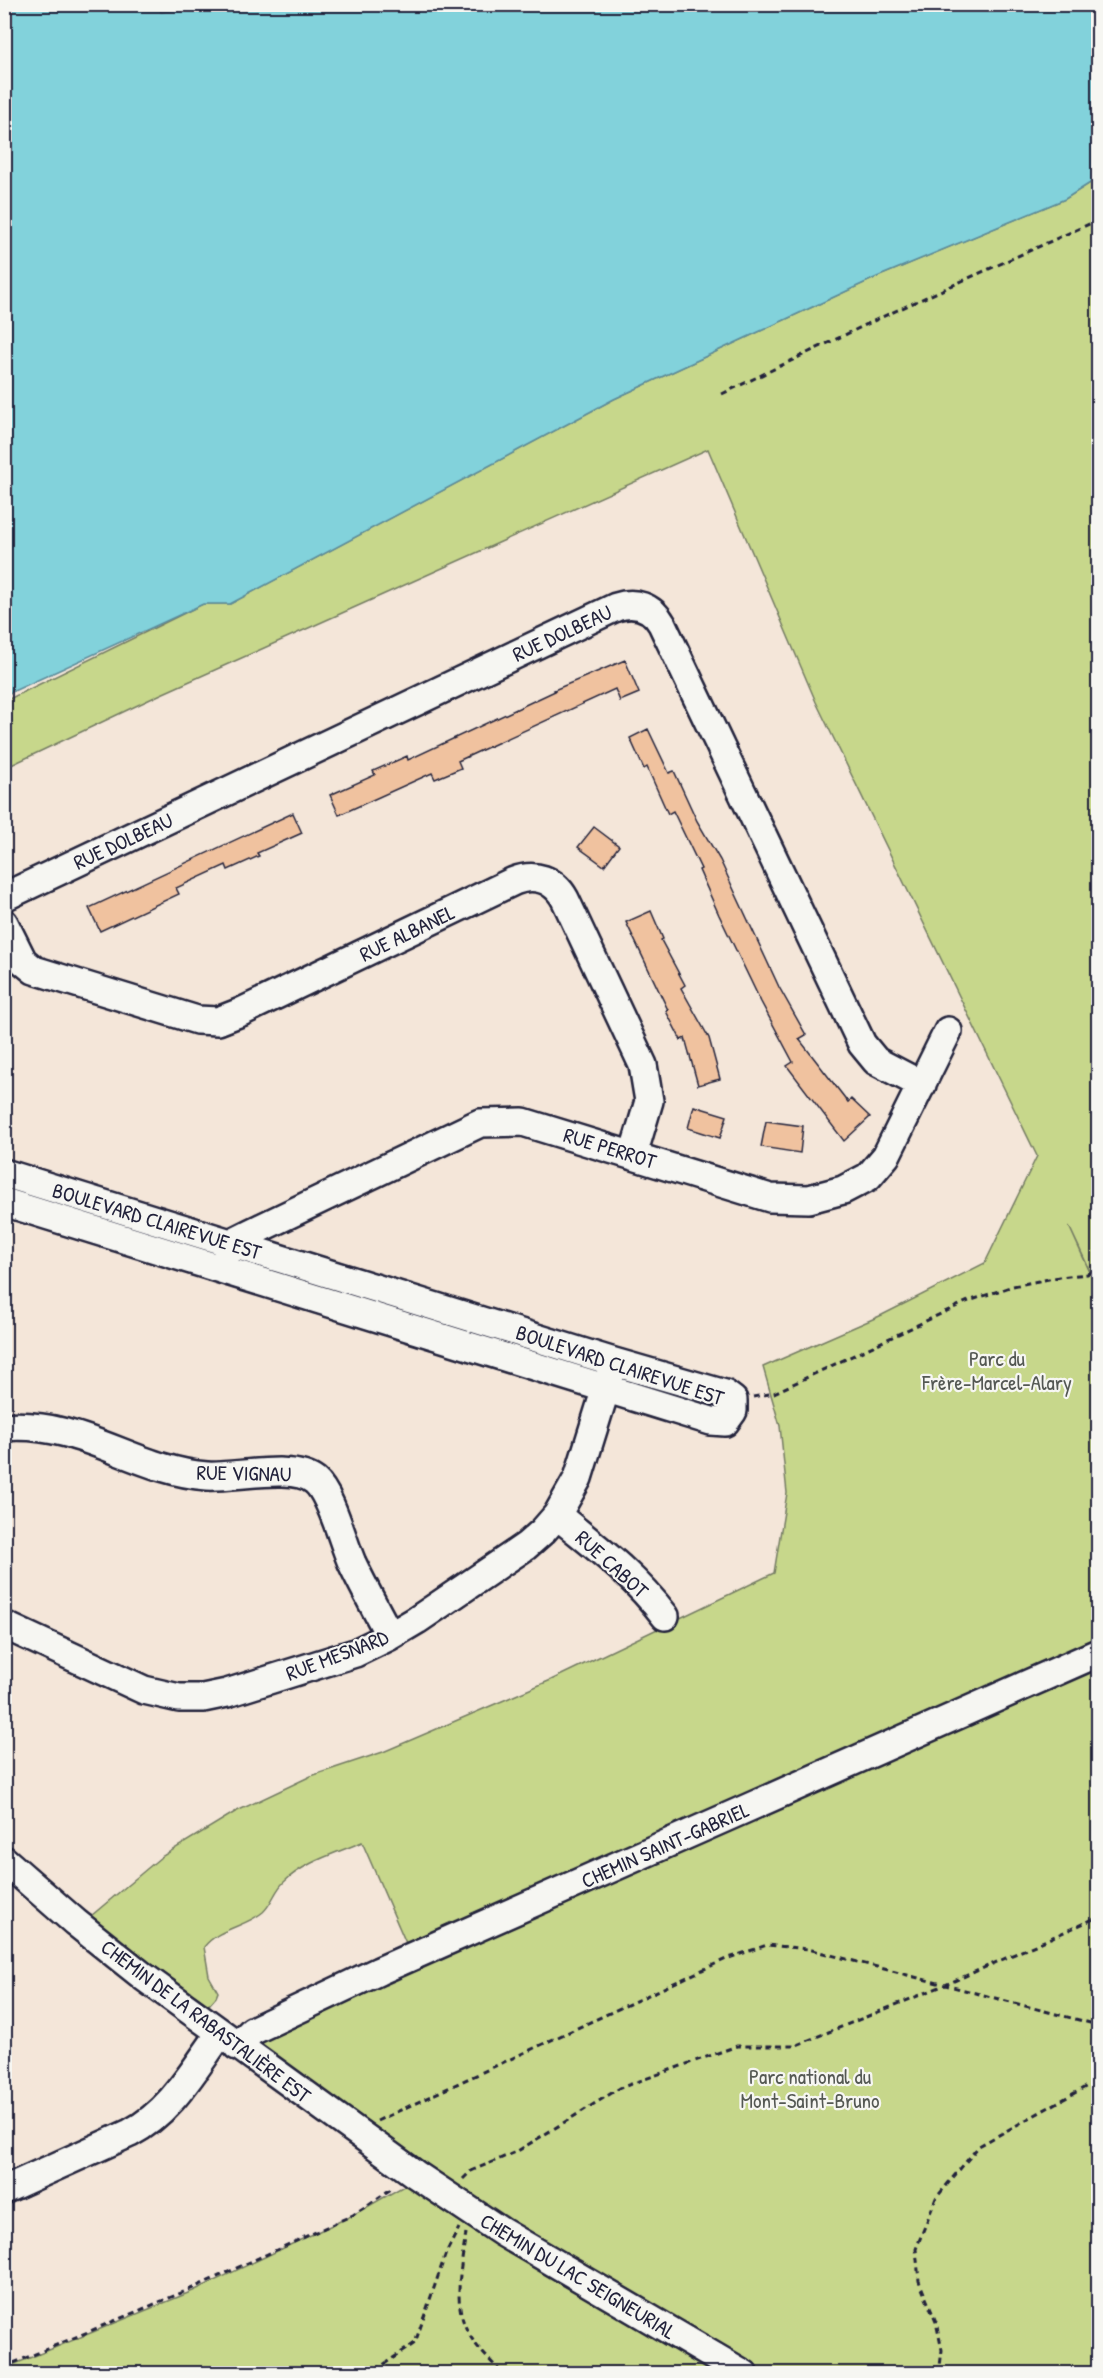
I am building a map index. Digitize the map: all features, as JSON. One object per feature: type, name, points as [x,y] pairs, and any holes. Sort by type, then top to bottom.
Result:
[{"type":"street","name":"RUE DOLBEAU","points":[[4,897],[616,607],[628,604],[640,605],[655,614],[662,624],[862,1044],[876,1061],[922,1085]]},
{"type":"street","name":"RUE ALBANEL","points":[[4,923],[23,961],[34,970],[197,1020],[218,1021],[514,881],[527,877],[544,879],[559,889],[565,899],[643,1065],[649,1101],[633,1155]]},
{"type":"street","name":"RUE PERROT","points":[[230,1243],[480,1123],[523,1122],[770,1198],[809,1199],[843,1190],[868,1177],[886,1156],[948,1031]]},
{"type":"street","name":"BOULEVARD CLAIREVUE EST","points":[[4,1173],[614,1362],[725,1394],[733,1400],[731,1416],[725,1422],[719,1423],[4,1202]]},
{"type":"street","points":[[222,1269],[230,1243]]},
{"type":"street","name":"RUE MESNARD","points":[[4,1625],[144,1690],[167,1697],[215,1696],[355,1653],[390,1636],[526,1546],[557,1515],[578,1478],[614,1362]]},
{"type":"street","name":"RUE VIGNAU","points":[[4,1427],[26,1425],[74,1434],[172,1469],[207,1476],[294,1473],[310,1477],[323,1490],[352,1563],[390,1636]]},
{"type":"street","name":"RUE CABOT","points":[[557,1515],[617,1563],[644,1589],[665,1616]]},
{"type":"street","name":"CHEMIN SAINT-GABRIEL","points":[[4,2190],[148,2123],[229,2040],[379,1971],[1098,1653]]},
{"type":"street","name":"CHEMIN DE LA RABASTALIÈRE EST","points":[[8,1868],[108,1949],[229,2040],[415,2174]]},
{"type":"street","name":"CHEMIN DU LAC SEIGNEURIAL","points":[[415,2174],[469,2211],[744,2373]]},
{"type":"path","points":[[722,394],[882,317],[1098,220]]},
{"type":"path","points":[[733,1400],[774,1393],[966,1302],[1013,1286],[1087,1274],[1098,1270]]},
{"type":"path","points":[[447,2195],[471,2171],[516,2152],[620,2088],[737,2046],[794,2046],[945,1985],[1098,1917]]},
{"type":"path","points":[[369,2125],[726,1959],[767,1945],[808,1948],[1098,2025]]},
{"type":"path","points":[[939,2373],[942,2350],[936,2322],[919,2281],[916,2248],[936,2198],[979,2146],[1098,2080]]},
{"type":"path","points":[[4,2367],[193,2288],[353,2215],[415,2174]]},
{"type":"path","points":[[365,2373],[380,2367],[415,2343],[446,2253],[469,2211]]},
{"type":"path","points":[[469,2211],[459,2289],[460,2310],[466,2329],[476,2345],[503,2373]]},
{"type":"green space","points":[[1098,178],[1098,1288],[1069,1226],[1098,1290],[1098,2373],[5,2374],[5,2368],[193,2291],[353,2215],[434,2169],[239,2029],[409,1950],[362,1842],[301,1869],[281,1885],[263,1912],[217,1936],[204,1947],[209,1976],[218,1992],[209,2005],[129,1948],[91,1916],[161,1857],[235,1812],[311,1776],[383,1752],[551,1680],[774,1573],[787,1493],[780,1426],[763,1367],[882,1315],[985,1263],[1037,1156],[816,702],[708,449],[159,695],[5,768],[5,701],[203,604],[230,604],[614,399],[877,277],[1065,199]]},
{"type":"water","points":[[220,4],[1098,5],[1098,178],[1065,199],[877,277],[614,399],[230,604],[203,604],[5,695],[5,5],[158,5],[161,12]]},
{"type":"building","points":[[625,660],[639,693],[620,701],[615,689],[458,761],[461,768],[435,779],[432,773],[339,815],[330,795],[375,775],[373,771],[407,756],[408,760],[554,690]]},
{"type":"building","points":[[648,729],[669,773],[674,771],[697,821],[720,860],[779,987],[806,1035],[799,1039],[848,1102],[851,1099],[870,1117],[844,1141],[787,1066],[793,1062],[719,915],[699,870],[701,869],[673,811],[668,814],[647,767],[644,769],[630,738]]},
{"type":"building","points":[[293,813],[302,833],[257,853],[259,856],[228,870],[226,865],[176,888],[179,894],[100,931],[89,908]]},
{"type":"building","points":[[594,827],[619,846],[604,866],[578,847]]},
{"type":"building","points":[[651,911],[663,939],[661,940],[685,985],[681,988],[709,1038],[720,1079],[698,1085],[685,1038],[681,1040],[666,1011],[668,1010],[626,922]]},
{"type":"building","points":[[694,1106],[727,1116],[720,1138],[688,1128]]},
{"type":"building","points":[[766,1121],[803,1126],[800,1153],[761,1147]]},
{"type":"park label","name":"Parc du Frère-Marcel-Alary","points":[[997,1370]]},
{"type":"park label","name":"Parc national du Mont-Saint-Bruno","points":[[810,2088]]}]
